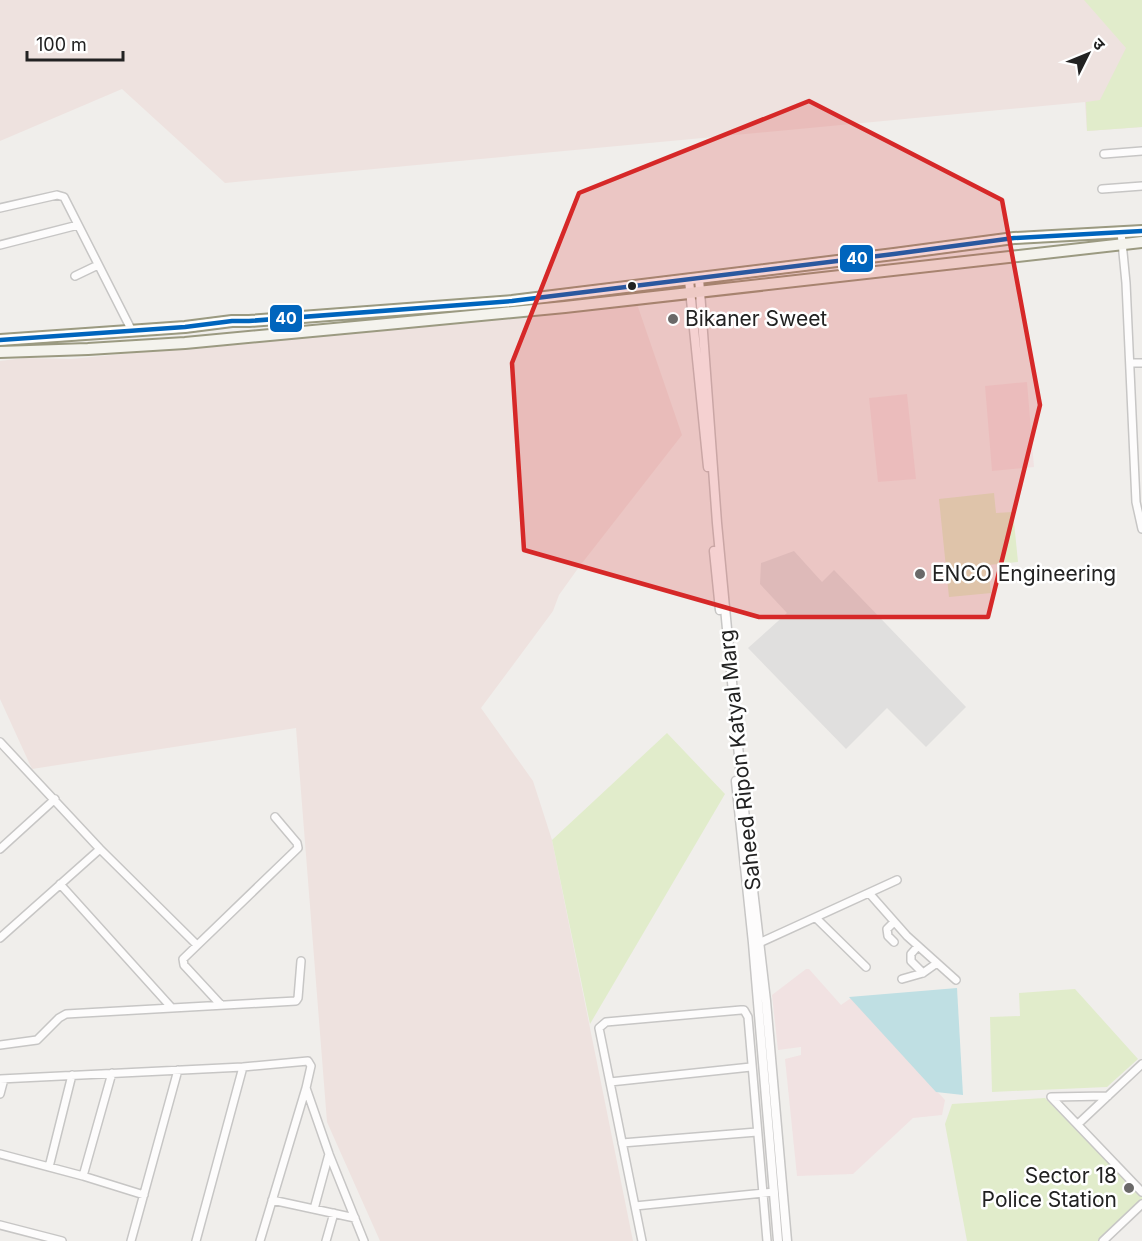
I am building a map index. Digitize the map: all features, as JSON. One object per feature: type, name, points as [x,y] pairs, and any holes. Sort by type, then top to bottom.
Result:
[{"type":"main road","points":[[3,353],[185,343],[530,310],[695,292],[1122,238],[1142,231]]},
{"type":"main road","points":[[0,340],[512,301],[1014,238],[1122,238],[1142,242]]},
{"type":"street","points":[[1104,154],[1142,151]]},
{"type":"street","points":[[1102,189],[1142,186]]},
{"type":"street","points":[[0,208],[61,195],[67,202],[132,331]]},
{"type":"street","points":[[0,245],[78,225]]},
{"type":"street","points":[[1122,238],[1136,502],[1142,529]]},
{"type":"street","points":[[75,276],[98,265]]},
{"type":"street","name":"Saheed Ripon Katyal Marg","points":[[694,279],[738,774],[787,1241]]},
{"type":"street","points":[[1130,363],[1142,363]]},
{"type":"street","points":[[0,742],[100,849],[197,945]]},
{"type":"street","name":"Saheed Ripon Katyal Marg","points":[[738,774],[759,943],[778,1241]]},
{"type":"street","points":[[0,849],[55,799]]},
{"type":"street","points":[[221,1005],[183,962],[185,956],[298,848],[297,843],[275,818]]},
{"type":"street","points":[[0,938],[100,849]]},
{"type":"street","points":[[759,943],[897,880]]},
{"type":"street","points":[[60,884],[171,1007]]},
{"type":"street","points":[[869,892],[894,922],[956,980]]},
{"type":"street","points":[[816,918],[866,967]]},
{"type":"street","points":[[894,922],[887,929],[888,936],[894,942]]},
{"type":"street","points":[[918,946],[911,954],[911,961],[923,973]]},
{"type":"street","points":[[0,1045],[37,1041],[59,1018],[66,1014],[296,1001],[301,961]]},
{"type":"street","points":[[902,979],[923,973],[937,963]]},
{"type":"street","points":[[642,1241],[599,1028],[606,1022],[744,1010],[748,1017],[767,1241]]},
{"type":"street","points":[[0,1094],[2,1079],[243,1067],[308,1061],[311,1065],[306,1088],[260,1241]]},
{"type":"street","points":[[1078,1124],[1142,1064]]},
{"type":"street","points":[[196,1241],[243,1067]]},
{"type":"street","points":[[610,1082],[751,1067]]},
{"type":"street","points":[[131,1241],[178,1070]]},
{"type":"street","points":[[83,1176],[112,1073]]},
{"type":"street","points":[[49,1167],[72,1075]]},
{"type":"street","points":[[306,1088],[329,1154],[364,1241]]},
{"type":"street","points":[[1108,1096],[1051,1097],[1142,1192]]},
{"type":"street","points":[[621,1143],[757,1132]]},
{"type":"street","points":[[0,1154],[144,1195]]},
{"type":"street","points":[[314,1209],[329,1154]]},
{"type":"street","points":[[635,1206],[774,1191]]},
{"type":"street","points":[[272,1200],[355,1218]]},
{"type":"street","points":[[1103,1241],[1142,1204]]},
{"type":"street","points":[[326,1241],[334,1213]]},
{"type":"street","points":[[0,1225],[62,1241]]},
{"type":"highlighted area","points":[[809,101],[1002,200],[1040,405],[988,617],[759,617],[524,550],[512,363],[579,193]]},
{"type":"shaded area","points":[[0,0],[1142,0],[1142,127],[1087,131],[1085,102],[225,183],[122,89],[0,141]]},
{"type":"shaded area","points":[[637,304],[682,435],[579,567],[559,595],[553,611],[481,708],[533,781],[552,840],[633,1241],[380,1241],[327,1122],[296,728],[32,769],[0,699],[0,361],[24,358],[71,359]]},
{"type":"shaded area","points":[[1027,382],[1034,467],[992,471],[985,386]]},
{"type":"shaded area","points":[[907,394],[916,479],[878,482],[869,398]]},
{"type":"shaded area","points":[[794,551],[822,582],[834,570],[966,707],[926,747],[887,708],[846,749],[748,648],[787,613],[760,584],[761,563]]},
{"type":"shaded area","points":[[809,969],[841,1005],[851,998],[945,1100],[942,1115],[913,1118],[853,1174],[797,1176],[785,1059],[801,1055],[801,1047],[778,1050],[772,995]]},
{"type":"green space","points":[[1084,0],[1142,0],[1142,127],[1087,131],[1086,102],[1100,100],[1126,48]]},
{"type":"green space","points":[[994,493],[996,513],[1013,512],[1018,562],[988,565],[991,593],[949,597],[939,499]]},
{"type":"green space","points":[[667,733],[725,794],[590,1024],[552,840]]},
{"type":"green space","points":[[1075,989],[1138,1059],[1107,1087],[992,1092],[990,1017],[1020,1016],[1019,993]]},
{"type":"green space","points":[[1045,1098],[1142,1197],[1142,1204],[1104,1241],[967,1241],[945,1124],[952,1104]]},
{"type":"water","points":[[957,988],[963,1095],[936,1092],[849,997]]},
{"type":"transit line","name":"40","points":[[0,340],[512,301],[1014,238],[1142,231]]},
{"type":"place","name":"Bikaner Sweet","points":[[673,319]]},
{"type":"place","name":"ENCO Engineering","points":[[920,574]]},
{"type":"place","name":"Sector 18 Police Station","points":[[1129,1188]]}]
